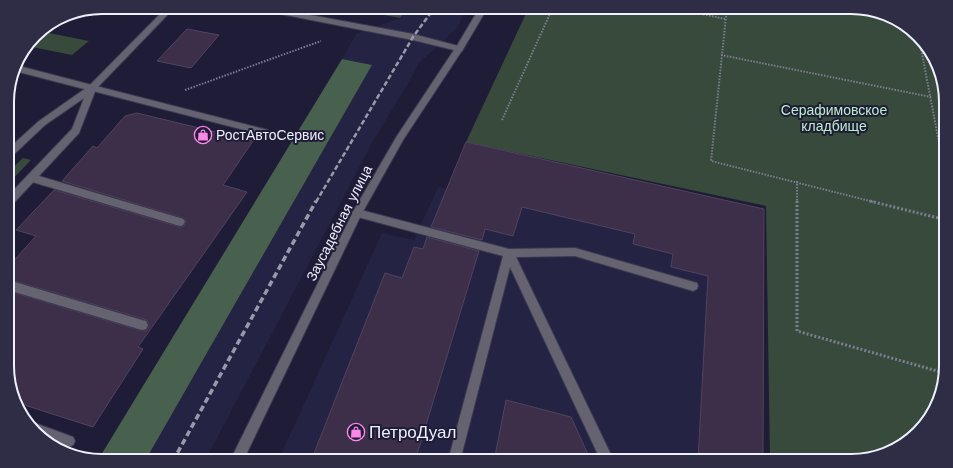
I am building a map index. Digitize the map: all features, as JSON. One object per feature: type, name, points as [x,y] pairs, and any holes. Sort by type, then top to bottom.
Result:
[{"type":"street","points":[[14,149],[42,123],[92,88],[165,14]]},
{"type":"street","points":[[292,14],[413,37],[459,49]]},
{"type":"street","name":"Заусадебная улица","points":[[239,454],[357,213],[400,138],[459,49],[480,14]]},
{"type":"street","points":[[20,69],[268,133]]},
{"type":"street","points":[[14,198],[76,131],[92,88]]},
{"type":"street","points":[[32,178],[180,222]]},
{"type":"street","points":[[357,213],[509,253],[575,252],[693,286]]},
{"type":"street","points":[[456,454],[509,253]]},
{"type":"street","points":[[509,253],[605,454]]},
{"type":"street","points":[[14,287],[142,325]]},
{"type":"street","points":[[45,432],[69,441]]},
{"type":"path","points":[[502,120],[550,14]]},
{"type":"path","points":[[702,14],[725,19]]},
{"type":"path","points":[[726,14],[711,161],[939,218]]},
{"type":"path","points":[[151,103],[324,40]]},
{"type":"path","points":[[920,47],[939,138]]},
{"type":"path","points":[[721,55],[931,97]]},
{"type":"path","points":[[797,182],[797,331],[939,371]]},
{"type":"shaded area","points":[[403,14],[463,14],[458,27],[419,63],[373,141],[209,454],[149,454],[372,65],[342,59],[356,34],[400,18]]},
{"type":"shaded area","points":[[466,142],[764,209],[763,454],[281,454],[382,233],[414,240],[438,187],[447,189]]},
{"type":"green space","points":[[379,14],[403,14],[400,18]]},
{"type":"green space","name":"Серафимовское кладбище","points":[[526,14],[851,14],[868,16],[890,23],[909,36],[921,48],[932,68],[938,91],[939,366],[936,389],[930,405],[917,424],[909,432],[890,445],[879,449],[857,454],[770,454],[766,206],[466,142]]},
{"type":"green space","points":[[47,33],[89,41],[72,55],[33,47]]},
{"type":"green space","points":[[342,59],[372,65],[149,454],[102,454]]},
{"type":"green space","points":[[23,158],[31,160],[14,178],[14,166]]},
{"type":"building","points":[[187,29],[219,35],[191,68],[157,61]]},
{"type":"building","points":[[137,113],[253,141],[223,185],[247,192],[138,347],[143,349],[93,427],[23,405],[17,389],[14,366],[14,293],[142,331],[147,330],[149,326],[147,320],[14,281],[14,260],[36,236],[16,230],[54,190],[180,227],[184,226],[186,221],[183,218],[62,181],[93,146],[97,148],[125,116]]},
{"type":"building","points":[[466,142],[764,209],[763,454],[698,454],[708,276],[671,267],[673,254],[633,244],[635,234],[522,207],[513,236],[485,229],[482,240],[431,227]]},
{"type":"building","points":[[427,237],[479,251],[417,454],[314,454],[385,273],[402,278],[414,247],[423,249]]},
{"type":"building","points":[[506,400],[571,417],[588,454],[495,454]]},
{"type":"railway","points":[[316,202],[413,37],[430,14]]},
{"type":"railway","points":[[177,454],[316,201]]},
{"type":"place","name":"РостАвтоСервис","points":[[203,135]]},
{"type":"place","name":"ПетроДуал","points":[[356,432]]}]
